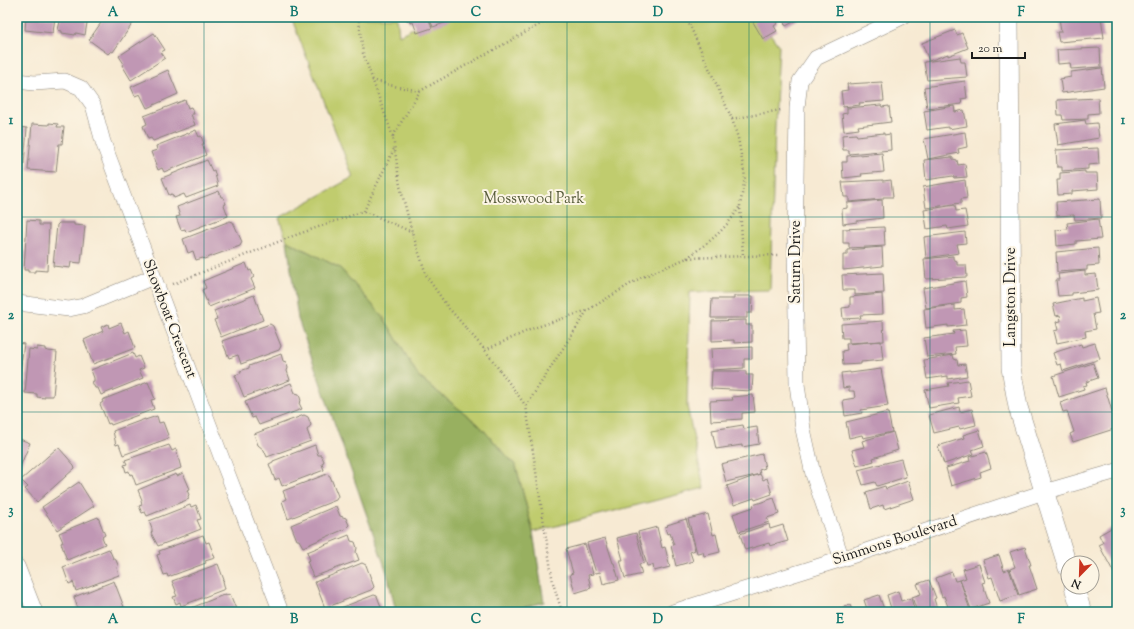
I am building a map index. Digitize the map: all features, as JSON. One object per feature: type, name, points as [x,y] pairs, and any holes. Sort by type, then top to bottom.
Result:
[{"type":"street","name":"Saturn Drive","points":[[842,559],[813,474],[802,429],[797,384],[795,254],[797,108],[800,81],[816,58],[902,17]]},
{"type":"street","name":"Langston Drive","points":[[1009,17],[1011,368],[1018,408],[1064,555]]},
{"type":"street","name":"Showboat Crescent","points":[[17,81],[34,83],[65,81],[81,88],[93,105],[103,142],[153,277],[281,612]]},
{"type":"street","points":[[17,303],[69,309],[83,306],[153,277]]},
{"type":"street","name":"Simmons Boulevard","points":[[673,612],[842,559],[1044,492],[1117,471]]},
{"type":"street","points":[[17,566],[35,612]]},
{"type":"street","points":[[1077,595],[1082,612]]},
{"type":"path","points":[[360,17],[359,21],[363,53],[393,137],[400,186],[412,232],[427,277],[447,306],[485,350],[526,406],[553,583],[562,612]]},
{"type":"path","points":[[393,137],[420,91],[553,17]]},
{"type":"path","points":[[686,17],[732,118],[738,138],[745,177],[740,206],[743,256]]},
{"type":"path","points":[[372,80],[420,91]]},
{"type":"path","points":[[732,118],[797,108]]},
{"type":"path","points":[[173,284],[293,236],[364,210],[395,149]]},
{"type":"path","points":[[485,350],[534,328],[588,310],[640,278],[687,258],[720,233],[740,206]]},
{"type":"path","points":[[364,210],[412,232]]},
{"type":"path","points":[[687,258],[795,254]]},
{"type":"path","points":[[526,406],[588,310]]},
{"type":"green space","name":"Mosswood Park","points":[[291,17],[397,17],[399,35],[436,17],[758,17],[779,46],[770,290],[690,292],[687,406],[704,488],[533,532],[516,466],[478,424],[419,377],[384,318],[340,268],[287,241],[279,218],[353,177]]},
{"type":"green space","points":[[287,241],[340,268],[384,318],[419,377],[478,424],[516,466],[533,532],[544,602],[506,612],[396,612],[387,573],[298,319]]},
{"type":"building","points":[[17,17],[22,17],[20,34],[17,34]]},
{"type":"building","points":[[26,17],[55,17],[53,33],[25,30]]},
{"type":"building","points":[[61,17],[88,17],[85,35],[76,33],[75,35],[62,33],[62,31],[58,30]]},
{"type":"building","points":[[105,17],[137,17],[113,52],[111,51],[108,54],[89,40]]},
{"type":"building","points":[[406,17],[428,17],[432,28],[417,33],[413,22],[410,23]]},
{"type":"building","points":[[429,17],[448,17],[450,21],[433,27]]},
{"type":"building","points":[[753,17],[775,17],[778,23],[774,26],[777,31],[763,39],[753,22],[755,21]]},
{"type":"building","points":[[776,17],[802,17],[786,26],[782,19],[778,21]]},
{"type":"building","points":[[1059,17],[1101,17],[1104,38],[1059,42],[1057,32],[1061,32]]},
{"type":"building","points":[[955,30],[957,35],[962,33],[968,48],[948,56],[948,54],[929,61],[922,43]]},
{"type":"building","points":[[154,33],[165,50],[161,52],[165,58],[131,80],[122,65],[124,64],[119,56]]},
{"type":"building","points":[[1100,48],[1101,67],[1071,69],[1070,63],[1058,64],[1057,50]]},
{"type":"building","points":[[960,57],[961,62],[965,62],[967,77],[927,80],[924,62]]},
{"type":"building","points":[[1102,68],[1104,87],[1062,93],[1060,79],[1071,77],[1071,72]]},
{"type":"building","points":[[168,70],[178,94],[147,108],[140,94],[135,96],[131,87]]},
{"type":"building","points":[[965,81],[967,98],[961,99],[962,104],[927,108],[924,87]]},
{"type":"building","points":[[882,82],[884,101],[859,103],[860,105],[843,107],[841,91],[848,90],[847,84]]},
{"type":"building","points":[[1098,98],[1099,113],[1088,114],[1088,119],[1063,120],[1062,115],[1058,115],[1057,100]]},
{"type":"building","points":[[185,100],[188,108],[191,107],[194,114],[191,114],[195,125],[153,141],[151,138],[148,139],[143,126],[147,124],[144,116]]},
{"type":"building","points":[[881,105],[882,107],[889,106],[891,122],[858,126],[859,129],[844,131],[842,114],[847,113],[847,108]]},
{"type":"building","points":[[954,106],[955,112],[964,110],[967,126],[927,130],[924,111]]},
{"type":"building","points":[[1085,120],[1086,124],[1097,123],[1099,138],[1058,145],[1055,124]]},
{"type":"building","points":[[49,123],[58,124],[57,127],[64,127],[62,144],[59,144],[56,172],[28,170],[32,124],[49,125]]},
{"type":"building","points":[[17,127],[27,128],[24,164],[17,163]]},
{"type":"building","points":[[196,130],[199,137],[201,136],[206,155],[164,172],[162,168],[158,170],[151,152],[157,150],[156,146]]},
{"type":"building","points":[[965,132],[967,147],[958,149],[959,153],[928,159],[924,139]]},
{"type":"building","points":[[884,133],[884,135],[890,134],[891,150],[849,154],[849,150],[843,150],[842,135],[856,134],[857,136]]},
{"type":"building","points":[[1098,148],[1099,164],[1088,165],[1088,169],[1062,171],[1062,167],[1057,167],[1056,150]]},
{"type":"building","points":[[882,153],[884,172],[861,174],[862,176],[843,178],[842,162],[847,162],[847,156]]},
{"type":"building","points":[[952,157],[953,159],[957,160],[958,165],[965,164],[967,177],[954,178],[953,176],[926,180],[924,160]]},
{"type":"building","points":[[207,160],[212,171],[214,170],[218,186],[186,198],[184,194],[174,198],[172,194],[169,195],[162,178]]},
{"type":"building","points":[[1085,171],[1085,173],[1097,173],[1098,189],[1072,191],[1072,194],[1058,195],[1057,180],[1060,180],[1060,173]]},
{"type":"building","points":[[891,180],[893,197],[849,202],[849,197],[844,197],[842,182]]},
{"type":"building","points":[[965,180],[967,198],[961,199],[961,203],[926,208],[923,187]]},
{"type":"building","points":[[219,191],[226,204],[224,205],[228,216],[186,232],[185,229],[181,230],[176,217],[180,216],[177,207]]},
{"type":"building","points":[[1100,199],[1101,218],[1075,220],[1074,215],[1057,216],[1056,202]]},
{"type":"building","points":[[882,200],[883,218],[843,224],[842,209],[847,208],[847,203]]},
{"type":"building","points":[[955,205],[956,211],[965,210],[968,226],[948,229],[947,226],[927,229],[924,210]]},
{"type":"building","points":[[17,214],[21,215],[18,246],[17,245]]},
{"type":"building","points":[[1098,219],[1101,239],[1076,241],[1076,244],[1057,246],[1056,230],[1068,229],[1067,223]]},
{"type":"building","points":[[27,220],[39,221],[39,225],[49,225],[47,271],[35,270],[35,272],[28,272],[28,270],[24,270]]},
{"type":"building","points":[[230,221],[233,222],[242,242],[240,246],[204,259],[196,260],[193,251],[188,253],[183,239]]},
{"type":"building","points":[[59,223],[74,223],[74,225],[85,226],[81,263],[71,262],[70,268],[53,266],[57,225]]},
{"type":"building","points":[[884,227],[885,246],[849,248],[849,243],[843,243],[843,229]]},
{"type":"building","points":[[965,232],[966,243],[957,244],[959,253],[926,258],[924,237]]},
{"type":"building","points":[[882,247],[883,266],[843,270],[843,255],[847,255],[847,250]]},
{"type":"building","points":[[1098,248],[1099,265],[1087,266],[1087,270],[1057,272],[1056,252]]},
{"type":"building","points":[[953,256],[953,259],[957,261],[957,265],[966,265],[967,277],[926,279],[924,259]]},
{"type":"building","points":[[246,263],[249,271],[251,270],[254,277],[251,279],[255,288],[209,307],[202,290],[206,288],[203,281]]},
{"type":"building","points":[[1085,271],[1085,275],[1096,274],[1098,290],[1058,296],[1056,280],[1059,280],[1058,274]]},
{"type":"building","points":[[883,273],[884,293],[855,295],[855,290],[843,290],[842,275]]},
{"type":"building","points":[[965,281],[967,297],[961,298],[961,303],[926,308],[923,288]]},
{"type":"building","points":[[882,294],[883,314],[860,315],[861,318],[843,319],[842,308],[850,307],[850,297]]},
{"type":"building","points":[[254,295],[263,320],[221,337],[214,320],[217,319],[214,311]]},
{"type":"building","points":[[734,296],[753,296],[752,313],[747,313],[747,318],[711,318],[712,299],[734,299]]},
{"type":"building","points":[[1082,298],[1082,301],[1096,298],[1099,313],[1093,314],[1096,329],[1085,331],[1086,337],[1057,343],[1054,331],[1058,330],[1056,322],[1061,321],[1060,315],[1056,316],[1053,304]]},
{"type":"building","points":[[955,305],[955,310],[964,309],[966,325],[948,327],[948,325],[926,328],[924,309]]},
{"type":"building","points":[[746,320],[746,325],[752,325],[752,342],[734,343],[734,340],[712,341],[712,321]]},
{"type":"building","points":[[883,321],[884,341],[849,343],[849,338],[842,338],[841,324]]},
{"type":"building","points":[[121,323],[125,333],[129,331],[135,348],[93,364],[84,340],[103,331],[101,327],[108,324],[109,328]]},
{"type":"building","points":[[270,324],[273,326],[281,346],[279,350],[241,364],[238,355],[229,358],[222,341]]},
{"type":"building","points":[[965,330],[967,346],[955,347],[956,354],[927,357],[924,338],[954,334],[953,331]]},
{"type":"building","points":[[881,341],[883,360],[861,362],[861,364],[843,365],[842,351],[847,350],[846,344]]},
{"type":"building","points":[[17,343],[24,344],[19,379],[17,379]]},
{"type":"building","points":[[1095,343],[1100,359],[1063,371],[1061,364],[1057,365],[1053,353],[1081,344],[1082,347]]},
{"type":"building","points":[[37,347],[45,348],[45,350],[48,351],[57,352],[53,396],[45,396],[45,398],[37,397],[37,394],[25,393],[29,349],[37,350]]},
{"type":"building","points":[[752,347],[752,359],[744,359],[744,368],[712,370],[711,349]]},
{"type":"building","points":[[133,353],[135,358],[139,356],[144,368],[139,370],[143,378],[101,395],[98,388],[95,388],[92,382],[94,381],[94,378],[91,370]]},
{"type":"building","points":[[281,354],[283,361],[286,362],[290,380],[244,397],[235,375],[241,373],[240,371],[249,368],[249,366]]},
{"type":"building","points":[[953,355],[954,359],[957,360],[958,365],[965,364],[967,376],[948,379],[948,376],[927,379],[924,360]]},
{"type":"building","points":[[1093,363],[1098,378],[1086,382],[1087,385],[1083,386],[1084,389],[1059,397],[1053,376]]},
{"type":"building","points":[[881,369],[888,406],[861,410],[862,413],[845,416],[843,400],[855,398],[854,391],[849,391],[849,387],[843,388],[841,373]]},
{"type":"building","points":[[712,371],[746,371],[746,375],[753,375],[752,391],[711,389]]},
{"type":"building","points":[[968,380],[971,396],[958,398],[959,403],[929,408],[925,390],[949,386],[948,383]]},
{"type":"building","points":[[148,382],[155,399],[151,400],[154,409],[111,425],[110,423],[108,424],[100,404],[103,402],[102,400]]},
{"type":"building","points":[[291,383],[295,393],[299,394],[301,401],[299,403],[302,409],[259,425],[255,417],[252,418],[245,402]]},
{"type":"building","points":[[1105,388],[1117,428],[1073,442],[1070,434],[1074,432],[1067,411],[1063,412],[1060,403]]},
{"type":"building","points":[[753,395],[755,412],[742,413],[742,419],[711,421],[710,401],[733,400],[732,397]]},
{"type":"building","points":[[959,407],[960,412],[972,409],[976,425],[960,429],[959,427],[934,433],[929,415]]},
{"type":"building","points":[[888,412],[892,432],[863,438],[862,435],[849,438],[846,422]]},
{"type":"building","points":[[304,415],[308,417],[311,425],[307,430],[311,441],[267,457],[264,450],[258,445],[254,434]]},
{"type":"building","points":[[157,416],[159,423],[163,422],[169,438],[123,455],[119,444],[116,445],[113,431]]},
{"type":"building","points":[[743,425],[744,429],[757,427],[759,444],[716,449],[712,430]]},
{"type":"building","points":[[979,430],[984,446],[972,450],[974,454],[944,464],[938,446],[964,438],[963,435]]},
{"type":"building","points":[[893,432],[898,450],[873,458],[874,461],[857,466],[852,450],[864,447],[862,441]]},
{"type":"building","points":[[17,438],[30,443],[17,474]]},
{"type":"building","points":[[169,445],[172,451],[176,449],[181,468],[136,485],[132,474],[130,475],[129,471],[126,472],[124,465],[127,464],[125,460]]},
{"type":"building","points":[[315,445],[318,455],[321,455],[324,461],[322,464],[324,470],[282,486],[279,478],[275,480],[269,464],[273,461]]},
{"type":"building","points":[[59,448],[75,468],[37,502],[25,489],[28,487],[21,480]]},
{"type":"building","points":[[986,452],[991,468],[980,472],[981,477],[951,486],[946,468],[970,461],[969,457]]},
{"type":"building","points":[[762,454],[765,468],[759,470],[760,474],[726,482],[721,464]]},
{"type":"building","points":[[901,459],[906,477],[877,486],[875,482],[863,485],[858,470]]},
{"type":"building","points":[[183,473],[190,489],[187,490],[189,499],[147,516],[145,512],[142,513],[139,506],[142,505],[142,500],[138,490],[176,474],[177,476]]},
{"type":"building","points":[[327,474],[330,476],[338,496],[336,500],[288,519],[282,501],[286,499],[283,491]]},
{"type":"building","points":[[760,474],[763,480],[767,478],[772,494],[734,505],[727,486]]},
{"type":"building","points":[[908,481],[914,499],[884,509],[883,505],[871,509],[866,492],[885,486],[886,489]]},
{"type":"building","points":[[79,482],[94,506],[57,530],[42,507]]},
{"type":"building","points":[[774,498],[779,514],[767,518],[769,522],[739,532],[733,514]]},
{"type":"building","points":[[190,505],[191,507],[196,505],[201,519],[197,520],[201,529],[158,546],[151,533],[152,529],[149,521]]},
{"type":"building","points":[[336,506],[340,516],[346,518],[349,525],[345,529],[303,547],[299,540],[297,540],[291,525]]},
{"type":"building","points":[[708,514],[713,535],[716,534],[720,552],[704,556],[703,552],[697,553],[688,519]]},
{"type":"building","points":[[98,517],[105,535],[102,537],[105,544],[67,560],[61,543],[63,542],[59,533]]},
{"type":"building","points":[[686,519],[695,550],[690,552],[693,561],[676,566],[671,546],[674,545],[670,533],[667,534],[665,527]]},
{"type":"building","points":[[769,524],[770,529],[783,525],[788,541],[770,546],[769,543],[745,550],[740,534]]},
{"type":"building","points":[[657,527],[662,548],[665,547],[670,567],[654,571],[653,565],[647,566],[638,532]]},
{"type":"building","points":[[1113,527],[1117,535],[1117,571],[1114,573],[1099,545],[1103,543],[1099,535]]},
{"type":"building","points":[[636,533],[644,563],[639,564],[642,574],[625,578],[620,560],[623,560],[617,538]]},
{"type":"building","points":[[203,535],[206,543],[209,542],[215,558],[205,561],[206,563],[168,577],[167,574],[164,575],[157,555],[160,554],[159,551]]},
{"type":"building","points":[[349,535],[351,541],[355,542],[359,560],[313,577],[307,561],[310,560],[307,552]]},
{"type":"building","points":[[605,538],[619,580],[603,584],[600,572],[596,573],[587,543]]},
{"type":"building","points":[[585,544],[593,574],[588,575],[591,588],[575,593],[570,574],[573,573],[566,549]]},
{"type":"building","points":[[1025,547],[1037,589],[1019,595],[1010,569],[1015,567],[1010,552]]},
{"type":"building","points":[[109,549],[118,565],[117,568],[119,575],[76,591],[73,582],[69,584],[63,567]]},
{"type":"building","points":[[999,555],[1004,571],[1009,569],[1018,595],[1000,601],[992,577],[989,578],[983,560]]},
{"type":"building","points":[[362,563],[366,565],[374,587],[371,590],[325,608],[315,582]]},
{"type":"building","points":[[218,564],[224,580],[225,589],[181,606],[180,602],[176,604],[173,597],[177,596],[172,581]]},
{"type":"building","points":[[979,564],[985,582],[982,583],[989,603],[971,609],[960,580],[966,578],[963,569]]},
{"type":"building","points":[[952,572],[955,581],[960,580],[970,610],[964,612],[950,612],[944,596],[942,597],[936,578]]},
{"type":"building","points":[[929,580],[936,598],[934,599],[938,612],[917,612],[912,597],[921,594],[917,584]]},
{"type":"building","points":[[114,581],[124,607],[111,612],[79,612],[74,597]]},
{"type":"building","points":[[898,591],[901,601],[911,598],[915,612],[892,612],[887,595]]},
{"type":"building","points":[[226,594],[230,594],[236,609],[233,612],[181,612]]},
{"type":"building","points":[[374,595],[377,596],[383,612],[330,612]]},
{"type":"building","points":[[879,595],[885,612],[861,612],[867,609],[864,600]]},
{"type":"building","points":[[850,605],[853,612],[835,612],[834,610]]}]
